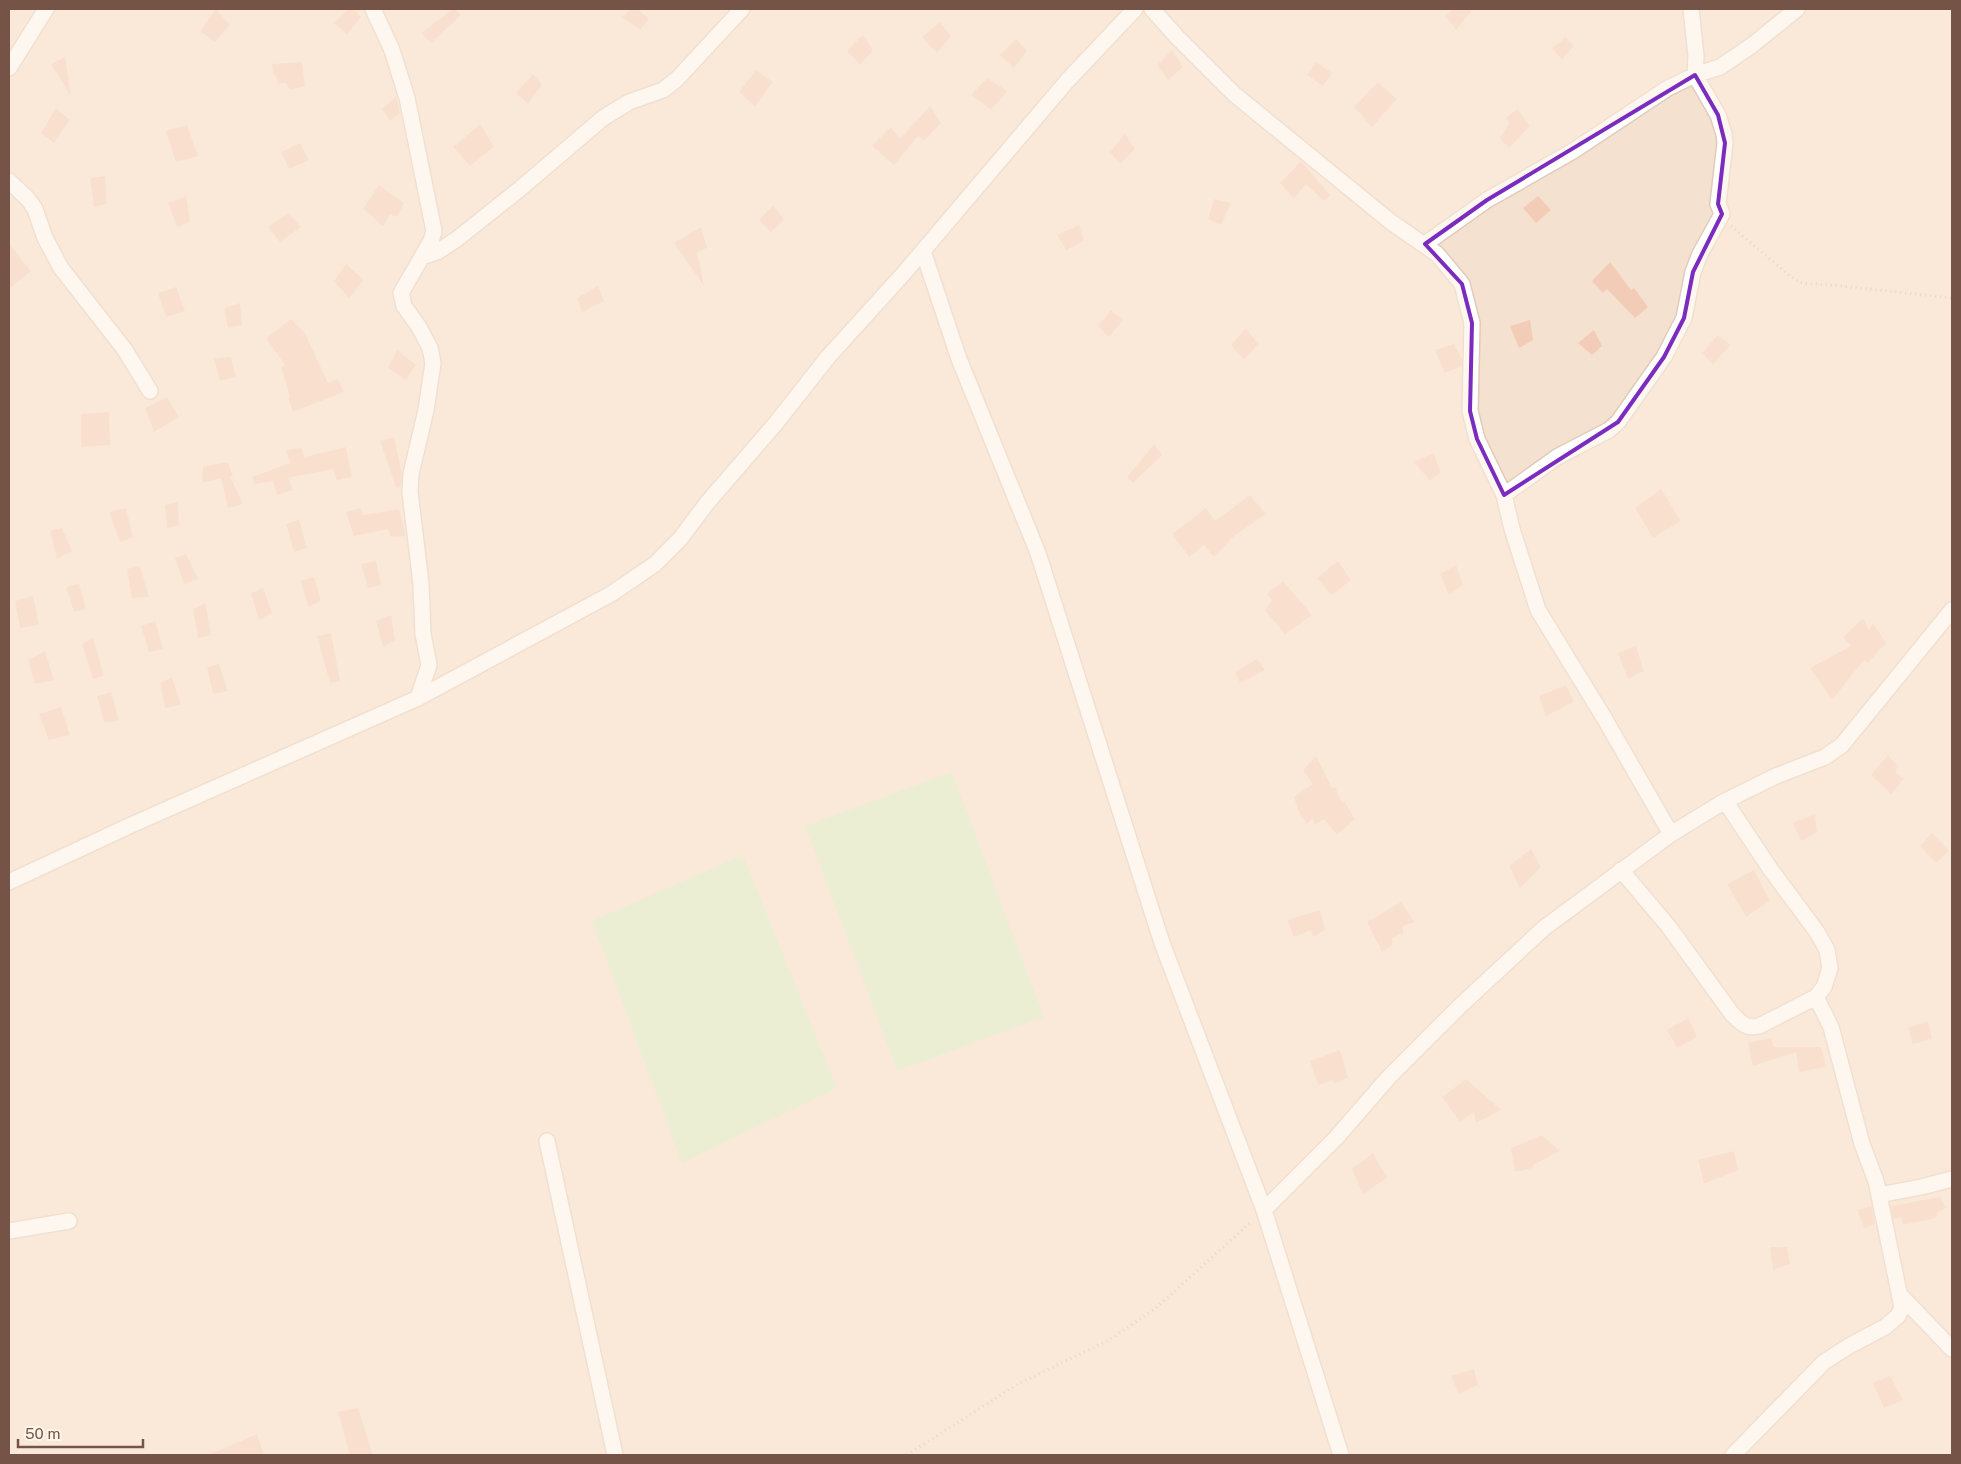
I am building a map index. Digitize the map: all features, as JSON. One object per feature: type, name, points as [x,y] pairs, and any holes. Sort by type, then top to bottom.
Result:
[{"type":"street","points":[[9,68],[46,9]]},
{"type":"street","points":[[373,9],[392,50],[406,98],[434,230],[431,241],[401,293],[404,306],[419,327],[430,348],[433,363],[426,410],[411,474],[410,492],[421,584],[424,634],[429,665],[418,698]]},
{"type":"street","points":[[422,257],[437,252],[457,239],[603,118],[629,102],[663,90],[678,79],[742,9]]},
{"type":"street","points":[[9,882],[138,822],[418,698],[611,594],[655,564],[680,539],[828,357],[924,251],[1067,81],[1135,9]]},
{"type":"street","points":[[1152,9],[1234,94],[1390,222],[1437,254],[1462,284],[1472,323],[1470,411],[1477,439],[1504,495],[1517,548],[1538,610],[1603,716],[1671,834]]},
{"type":"street","points":[[1504,495],[1557,457],[1608,430],[1618,422],[1664,357],[1684,318],[1693,272],[1700,254],[1722,214],[1718,204],[1725,143],[1718,115],[1695,75],[1696,56],[1691,9]]},
{"type":"street","points":[[1424,244],[1487,200],[1573,151],[1668,88],[1695,75],[1720,67],[1751,46],[1798,9]]},
{"type":"street","points":[[9,181],[32,204],[45,238],[61,268],[124,350],[150,391]]},
{"type":"street","points":[[924,251],[959,359],[1038,553],[1162,943],[1264,1210],[1341,1455]]},
{"type":"street","points":[[1264,1210],[1336,1138],[1388,1078],[1461,1005],[1544,928],[1671,834],[1725,802],[1776,776],[1826,757],[1842,745],[1952,610]]},
{"type":"street","points":[[1621,870],[1669,927],[1732,1014],[1742,1024],[1750,1028],[1759,1026],[1816,997],[1824,987],[1830,968],[1827,950],[1817,932],[1770,870],[1725,802]]},
{"type":"street","points":[[1733,1455],[1824,1362],[1885,1327],[1898,1316],[1902,1307],[1876,1181],[1862,1144],[1831,1027],[1816,997]]},
{"type":"street","points":[[547,1141],[615,1455]]},
{"type":"street","points":[[1879,1195],[1952,1179]]},
{"type":"street","points":[[9,1232],[69,1220]]},
{"type":"street","points":[[1901,1296],[1952,1349]]},
{"type":"path","points":[[1722,214],[1727,222],[1752,245],[1802,283],[1952,298]]},
{"type":"path","points":[[907,1455],[1018,1384],[1109,1340],[1156,1308],[1264,1210]]},
{"type":"highlighted area","points":[[1695,75],[1718,115],[1725,143],[1718,204],[1722,214],[1693,272],[1684,318],[1664,357],[1618,422],[1504,495],[1477,439],[1470,411],[1472,323],[1462,284],[1425,244],[1487,200]]},
{"type":"shaded area","points":[[9,9],[1952,9],[1952,1455],[9,1455]]},
{"type":"green space","points":[[952,772],[1044,1017],[897,1071],[805,826]]},
{"type":"green space","points":[[743,855],[837,1088],[682,1163],[592,921]]},
{"type":"building","points":[[216,9],[230,25],[215,42],[200,31]]},
{"type":"building","points":[[348,9],[353,9],[361,17],[347,34],[334,23]]},
{"type":"building","points":[[452,9],[455,9],[461,15],[431,43],[422,33]]},
{"type":"building","points":[[631,9],[638,9],[649,19],[640,30],[622,17]]},
{"type":"building","points":[[1454,9],[1473,9],[1456,30],[1446,16]]},
{"type":"building","points":[[940,22],[951,36],[937,53],[922,37]]},
{"type":"building","points":[[863,35],[873,50],[860,65],[847,51]]},
{"type":"building","points":[[1566,37],[1574,46],[1562,60],[1552,48]]},
{"type":"building","points":[[1016,39],[1027,51],[1014,68],[1000,55]]},
{"type":"building","points":[[1172,50],[1183,67],[1168,80],[1157,65]]},
{"type":"building","points":[[65,57],[71,96],[51,64]]},
{"type":"building","points":[[302,62],[305,86],[290,90],[286,83],[278,84],[277,77],[273,74],[272,64]]},
{"type":"building","points":[[1316,62],[1332,73],[1323,86],[1307,75]]},
{"type":"building","points":[[756,70],[773,82],[755,106],[739,92]]},
{"type":"building","points":[[533,74],[542,85],[528,104],[516,93]]},
{"type":"building","points":[[987,78],[1007,91],[991,110],[971,95]]},
{"type":"building","points":[[1378,82],[1397,99],[1372,127],[1354,107]]},
{"type":"building","points":[[396,96],[400,113],[390,121],[382,109]]},
{"type":"building","points":[[930,106],[941,123],[924,141],[918,136],[894,165],[872,146],[891,127],[900,139]]},
{"type":"building","points":[[56,108],[70,120],[54,143],[41,133]]},
{"type":"building","points":[[1517,109],[1530,126],[1509,148],[1500,138],[1509,123],[1506,118]]},
{"type":"building","points":[[480,124],[494,147],[470,166],[453,147]]},
{"type":"building","points":[[187,125],[198,156],[176,162],[166,131]]},
{"type":"building","points":[[1125,134],[1135,149],[1120,164],[1110,152]]},
{"type":"building","points":[[300,143],[309,160],[289,169],[281,152]]},
{"type":"building","points":[[1301,161],[1330,195],[1324,201],[1306,184],[1294,199],[1280,183]]},
{"type":"building","points":[[105,176],[107,204],[94,207],[90,178]]},
{"type":"building","points":[[379,185],[404,203],[397,217],[390,214],[383,226],[363,209]]},
{"type":"building","points":[[186,196],[190,222],[177,227],[168,203]]},
{"type":"building","points":[[1538,196],[1551,210],[1536,223],[1523,208]]},
{"type":"building","points":[[1214,199],[1231,203],[1221,225],[1208,219]]},
{"type":"building","points":[[773,205],[784,220],[771,232],[759,220]]},
{"type":"building","points":[[288,213],[301,227],[280,242],[268,227]]},
{"type":"building","points":[[1079,225],[1084,241],[1066,250],[1057,235]]},
{"type":"building","points":[[701,227],[707,248],[697,252],[704,286],[674,243]]},
{"type":"building","points":[[9,244],[31,271],[9,289]]},
{"type":"building","points":[[1610,262],[1631,290],[1634,288],[1648,307],[1635,318],[1607,289],[1603,293],[1592,281]]},
{"type":"building","points":[[346,264],[364,280],[349,298],[334,281]]},
{"type":"building","points":[[598,286],[604,301],[582,312],[577,298]]},
{"type":"building","points":[[176,287],[185,311],[166,317],[158,293]]},
{"type":"building","points":[[240,303],[242,325],[228,328],[224,308]]},
{"type":"building","points":[[1111,310],[1123,320],[1109,337],[1098,326]]},
{"type":"building","points":[[291,319],[305,333],[328,383],[338,379],[344,392],[293,412],[281,367],[285,365],[266,338]]},
{"type":"building","points":[[1530,320],[1533,340],[1519,348],[1510,326]]},
{"type":"building","points":[[1246,328],[1258,344],[1244,360],[1231,345]]},
{"type":"building","points":[[1594,330],[1602,346],[1592,355],[1578,343]]},
{"type":"building","points":[[1718,335],[1730,345],[1713,365],[1702,353]]},
{"type":"building","points":[[1454,344],[1462,359],[1462,366],[1445,373],[1435,350]]},
{"type":"building","points":[[397,350],[416,365],[406,380],[388,368]]},
{"type":"building","points":[[231,357],[236,377],[220,381],[214,359]]},
{"type":"building","points":[[167,397],[179,417],[154,432],[145,408]]},
{"type":"building","points":[[109,412],[110,445],[81,447],[81,414]]},
{"type":"building","points":[[394,437],[402,475],[401,487],[396,488],[380,441]]},
{"type":"building","points":[[1154,444],[1162,455],[1133,483],[1127,477]]},
{"type":"building","points":[[346,447],[352,477],[337,480],[333,469],[288,478],[293,490],[277,495],[273,481],[254,484],[252,477],[290,463],[286,450],[301,448],[305,457]]},
{"type":"building","points":[[1433,453],[1441,472],[1430,481],[1414,462]]},
{"type":"building","points":[[228,463],[233,476],[230,476],[243,504],[228,508],[221,478],[202,483],[203,467]]},
{"type":"building","points":[[1661,489],[1681,521],[1653,538],[1635,508]]},
{"type":"building","points":[[1250,495],[1266,514],[1234,536],[1214,557],[1204,545],[1189,557],[1172,534],[1206,508],[1215,521]]},
{"type":"building","points":[[178,502],[179,525],[167,528],[165,505]]},
{"type":"building","points":[[126,508],[133,537],[120,542],[109,512]]},
{"type":"building","points":[[360,508],[363,515],[399,509],[406,536],[391,537],[388,529],[354,536],[346,512]]},
{"type":"building","points":[[299,520],[307,548],[294,552],[286,524]]},
{"type":"building","points":[[62,528],[72,551],[57,559],[50,531]]},
{"type":"building","points":[[186,554],[198,579],[184,584],[175,558]]},
{"type":"building","points":[[376,561],[381,585],[368,588],[361,564]]},
{"type":"building","points":[[1338,561],[1351,580],[1332,595],[1317,578]]},
{"type":"building","points":[[1456,565],[1463,585],[1449,595],[1440,574]]},
{"type":"building","points":[[140,566],[149,597],[132,598],[127,569]]},
{"type":"building","points":[[314,577],[321,601],[309,607],[300,581]]},
{"type":"building","points":[[1283,581],[1312,615],[1285,634],[1265,610],[1272,601],[1267,594]]},
{"type":"building","points":[[79,584],[86,609],[74,612],[66,587]]},
{"type":"building","points":[[263,588],[272,613],[259,620],[251,593]]},
{"type":"building","points":[[33,596],[39,625],[20,628],[15,601]]},
{"type":"building","points":[[205,603],[211,635],[198,638],[193,609]]},
{"type":"building","points":[[391,615],[395,640],[383,647],[376,621]]},
{"type":"building","points":[[1863,618],[1869,630],[1873,623],[1886,643],[1868,663],[1864,660],[1832,700],[1810,668],[1851,646],[1843,637]]},
{"type":"building","points":[[155,621],[163,649],[149,652],[141,626]]},
{"type":"building","points":[[331,633],[340,681],[330,683],[317,636]]},
{"type":"building","points":[[93,638],[104,676],[93,679],[82,644]]},
{"type":"building","points":[[1636,646],[1644,671],[1628,679],[1618,653]]},
{"type":"building","points":[[45,651],[54,680],[35,684],[28,660]]},
{"type":"building","points":[[1257,659],[1265,670],[1240,683],[1235,672]]},
{"type":"building","points":[[219,664],[228,691],[213,694],[207,667]]},
{"type":"building","points":[[172,677],[181,705],[165,708],[160,683]]},
{"type":"building","points":[[1566,685],[1574,702],[1546,716],[1539,696]]},
{"type":"building","points":[[111,692],[119,721],[104,722],[97,696]]},
{"type":"building","points":[[61,707],[70,735],[49,740],[39,714]]},
{"type":"building","points":[[1888,755],[1897,766],[1896,773],[1904,779],[1891,794],[1871,775]]},
{"type":"building","points":[[1316,756],[1332,788],[1335,787],[1342,803],[1344,801],[1355,819],[1337,835],[1324,819],[1315,825],[1312,819],[1307,824],[1298,810],[1294,797],[1313,784],[1303,770]]},
{"type":"building","points":[[1815,814],[1817,833],[1801,841],[1793,823]]},
{"type":"building","points":[[1932,833],[1949,851],[1936,863],[1920,846]]},
{"type":"building","points":[[1531,849],[1541,867],[1520,888],[1509,866]]},
{"type":"building","points":[[1754,870],[1770,901],[1746,917],[1727,884]]},
{"type":"building","points":[[1401,902],[1414,922],[1403,926],[1403,933],[1392,938],[1393,945],[1382,952],[1367,922]]},
{"type":"building","points":[[1320,910],[1325,930],[1313,937],[1311,930],[1294,937],[1287,920]]},
{"type":"building","points":[[1688,1018],[1697,1037],[1677,1048],[1667,1030]]},
{"type":"building","points":[[1928,1021],[1932,1039],[1913,1044],[1908,1028]]},
{"type":"building","points":[[1771,1038],[1774,1047],[1821,1047],[1826,1067],[1799,1072],[1796,1052],[1753,1066],[1748,1043]]},
{"type":"building","points":[[1340,1050],[1348,1078],[1334,1084],[1333,1080],[1318,1085],[1310,1061]]},
{"type":"building","points":[[1466,1079],[1501,1110],[1476,1123],[1474,1112],[1460,1122],[1442,1097]]},
{"type":"building","points":[[1542,1135],[1560,1151],[1533,1165],[1532,1168],[1515,1172],[1511,1148]]},
{"type":"building","points":[[1734,1151],[1738,1170],[1704,1184],[1698,1160]]},
{"type":"building","points":[[1373,1153],[1387,1178],[1363,1194],[1352,1169]]},
{"type":"building","points":[[1940,1197],[1946,1208],[1937,1213],[1936,1218],[1903,1225],[1901,1217],[1893,1219],[1891,1206]]},
{"type":"building","points":[[1872,1206],[1875,1224],[1864,1228],[1857,1210]]},
{"type":"building","points":[[1770,1247],[1787,1247],[1790,1264],[1773,1270]]},
{"type":"building","points":[[1474,1369],[1478,1385],[1459,1394],[1451,1376]]},
{"type":"building","points":[[1890,1376],[1903,1400],[1884,1408],[1873,1383]]},
{"type":"building","points":[[358,1408],[373,1455],[350,1455],[338,1412]]},
{"type":"building","points":[[257,1434],[264,1455],[208,1455]]}]
